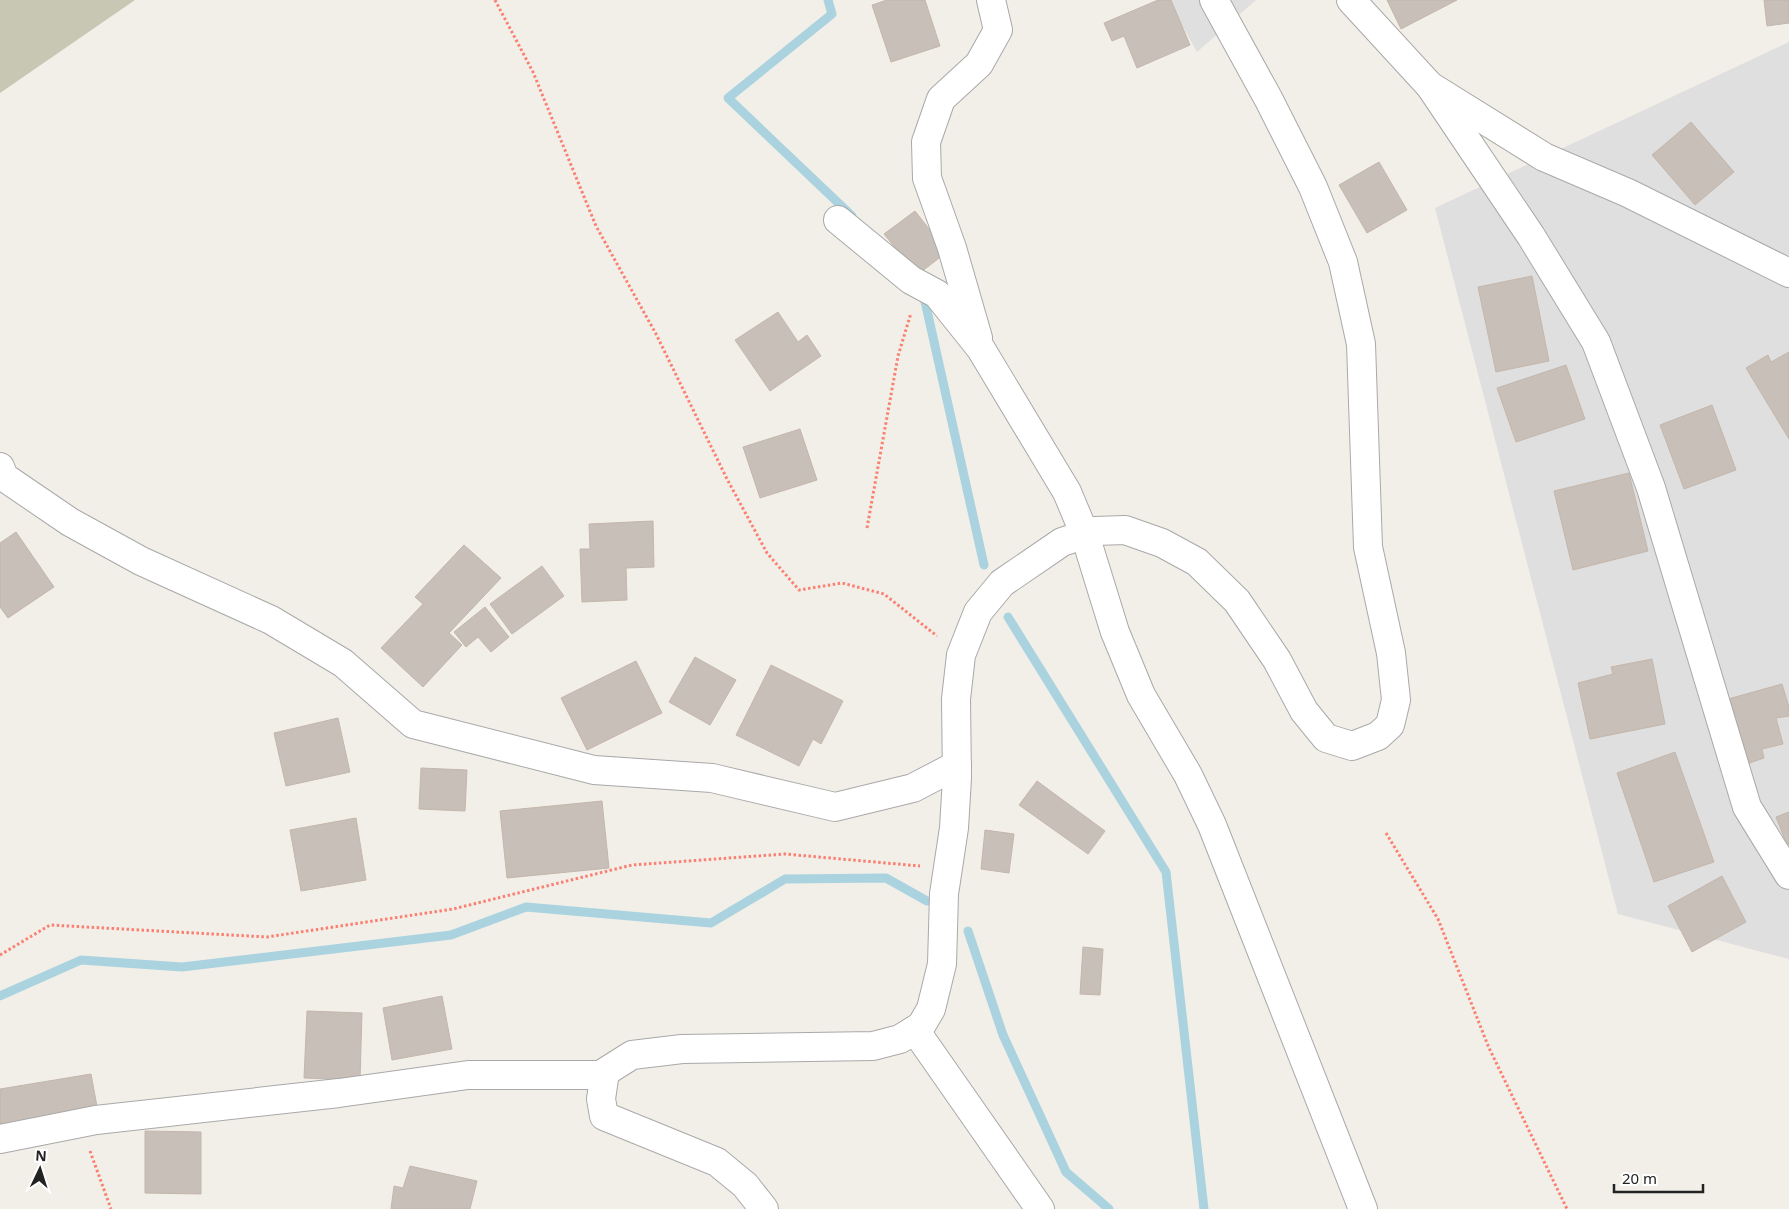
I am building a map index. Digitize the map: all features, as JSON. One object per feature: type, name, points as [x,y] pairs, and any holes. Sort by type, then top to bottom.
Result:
[{"type":"street","points":[[982,350],[952,248],[927,178],[926,142],[941,99],[979,64],[998,30],[991,0]]},
{"type":"street","points":[[764,1209],[746,1185],[717,1162],[604,1116],[601,1099],[605,1072],[632,1055],[682,1050],[873,1046],[900,1039],[921,1026],[931,1009],[942,964],[944,894],[954,828],[957,765],[956,699],[961,655],[978,612],[1002,583],[1062,542],[1095,531],[1125,530],[1162,543],[1197,562],[1237,602],[1277,660],[1304,711],[1326,738],[1352,746],[1378,736],[1390,725],[1396,700],[1391,653],[1368,547],[1361,344],[1343,262],[1313,186],[1269,100],[1214,0]]},
{"type":"street","points":[[1351,0],[1430,86],[1530,236],[1596,342],[1651,488],[1746,807],[1789,875]]},
{"type":"street","points":[[1430,86],[1544,157],[1628,193],[1789,273]]},
{"type":"street","points":[[838,220],[910,280],[937,294],[982,350],[1067,492],[1085,534],[1116,632],[1138,686],[1188,775],[1212,824],[1363,1209]]},
{"type":"street","points":[[0,467],[4,477],[70,522],[141,561],[271,620],[343,663],[413,724],[594,770],[712,778],[835,808],[913,788],[957,765]]},
{"type":"street","points":[[915,1030],[1040,1209]]},
{"type":"street","points":[[0,1139],[96,1120],[339,1093],[468,1075],[605,1074]]},
{"type":"path","points":[[495,0],[533,72],[596,226],[656,334],[727,479],[767,553],[799,590],[842,583],[884,594],[961,655]]},
{"type":"path","points":[[867,528],[898,356],[912,310],[910,280]]},
{"type":"path","points":[[1386,833],[1438,919],[1489,1048],[1567,1209]]},
{"type":"path","points":[[0,955],[50,924],[266,937],[453,909],[632,865],[784,854],[948,868]]},
{"type":"path","points":[[80,1124],[111,1209]]},
{"type":"shaded area","points":[[0,0],[135,0],[0,93]]},
{"type":"shaded area","points":[[1168,0],[1256,0],[1197,52]]},
{"type":"shaded area","points":[[1789,42],[1789,959],[1618,914],[1435,208]]},
{"type":"building","points":[[887,0],[925,0],[940,46],[891,62],[872,5]]},
{"type":"building","points":[[1158,0],[1171,0],[1190,45],[1137,68],[1124,36],[1112,41],[1104,23]]},
{"type":"building","points":[[1387,0],[1457,0],[1401,29]]},
{"type":"building","points":[[1764,0],[1789,0],[1789,23],[1767,26]]},
{"type":"building","points":[[1691,122],[1734,172],[1695,205],[1652,155]]},
{"type":"building","points":[[1379,162],[1407,210],[1367,233],[1339,185]]},
{"type":"building","points":[[915,211],[947,252],[917,275],[884,234]]},
{"type":"building","points":[[1532,276],[1549,361],[1496,372],[1478,287]]},
{"type":"building","points":[[778,312],[798,342],[807,335],[821,356],[770,391],[735,340]]},
{"type":"building","points":[[1789,352],[1789,439],[1746,368],[1768,355],[1771,362]]},
{"type":"building","points":[[1566,365],[1585,419],[1516,442],[1497,388]]},
{"type":"building","points":[[1712,405],[1736,470],[1684,489],[1660,425]]},
{"type":"building","points":[[800,429],[817,480],[760,498],[743,447]]},
{"type":"building","points":[[1629,473],[1648,551],[1573,570],[1554,491]]},
{"type":"building","points":[[653,521],[654,567],[626,568],[627,600],[582,602],[580,549],[590,549],[589,524]]},
{"type":"building","points":[[16,532],[54,587],[8,618],[0,607],[0,543]]},
{"type":"building","points":[[464,545],[501,578],[449,633],[462,645],[423,687],[381,648],[423,604],[415,597]]},
{"type":"building","points":[[542,566],[564,596],[512,634],[490,604]]},
{"type":"building","points":[[485,607],[509,637],[491,652],[478,637],[466,647],[454,632]]},
{"type":"building","points":[[695,657],[736,680],[710,725],[669,702]]},
{"type":"building","points":[[1652,659],[1665,724],[1590,739],[1578,683],[1613,674],[1611,667]]},
{"type":"building","points":[[636,661],[662,713],[587,750],[561,698]]},
{"type":"building","points":[[771,665],[843,701],[821,744],[813,739],[799,766],[736,735]]},
{"type":"building","points":[[1782,684],[1789,707],[1789,716],[1776,718],[1783,744],[1762,749],[1764,758],[1741,766],[1721,701]]},
{"type":"building","points":[[338,718],[350,772],[286,786],[274,733]]},
{"type":"building","points":[[1675,752],[1714,862],[1654,882],[1617,773]]},
{"type":"building","points":[[421,768],[467,770],[465,811],[419,809]]},
{"type":"building","points":[[1037,781],[1105,831],[1088,854],[1019,805]]},
{"type":"building","points":[[602,801],[609,868],[507,878],[500,811]]},
{"type":"building","points":[[1789,812],[1789,844],[1787,845],[1776,817]]},
{"type":"building","points":[[356,818],[366,880],[301,891],[290,830]]},
{"type":"building","points":[[985,830],[1014,834],[1009,873],[981,869]]},
{"type":"building","points":[[1722,876],[1746,922],[1692,952],[1668,906]]},
{"type":"building","points":[[1083,947],[1103,949],[1100,995],[1080,994]]},
{"type":"building","points":[[442,996],[452,1049],[392,1060],[383,1008]]},
{"type":"building","points":[[307,1011],[362,1013],[360,1080],[304,1078]]},
{"type":"building","points":[[91,1074],[98,1112],[0,1129],[0,1089]]},
{"type":"building","points":[[145,1131],[201,1132],[201,1194],[145,1193]]},
{"type":"building","points":[[410,1166],[477,1181],[470,1209],[391,1209],[394,1186],[403,1188]]},
{"type":"waterway","points":[[828,0],[832,14],[728,98],[852,216]]},
{"type":"waterway","points":[[924,297],[984,565]]},
{"type":"waterway","points":[[1008,617],[1166,872],[1204,1209]]},
{"type":"waterway","points":[[0,996],[81,960],[182,967],[451,935],[526,907],[711,923],[785,879],[886,878],[927,901]]},
{"type":"waterway","points":[[968,931],[1003,1035],[1066,1172],[1109,1209]]}]
